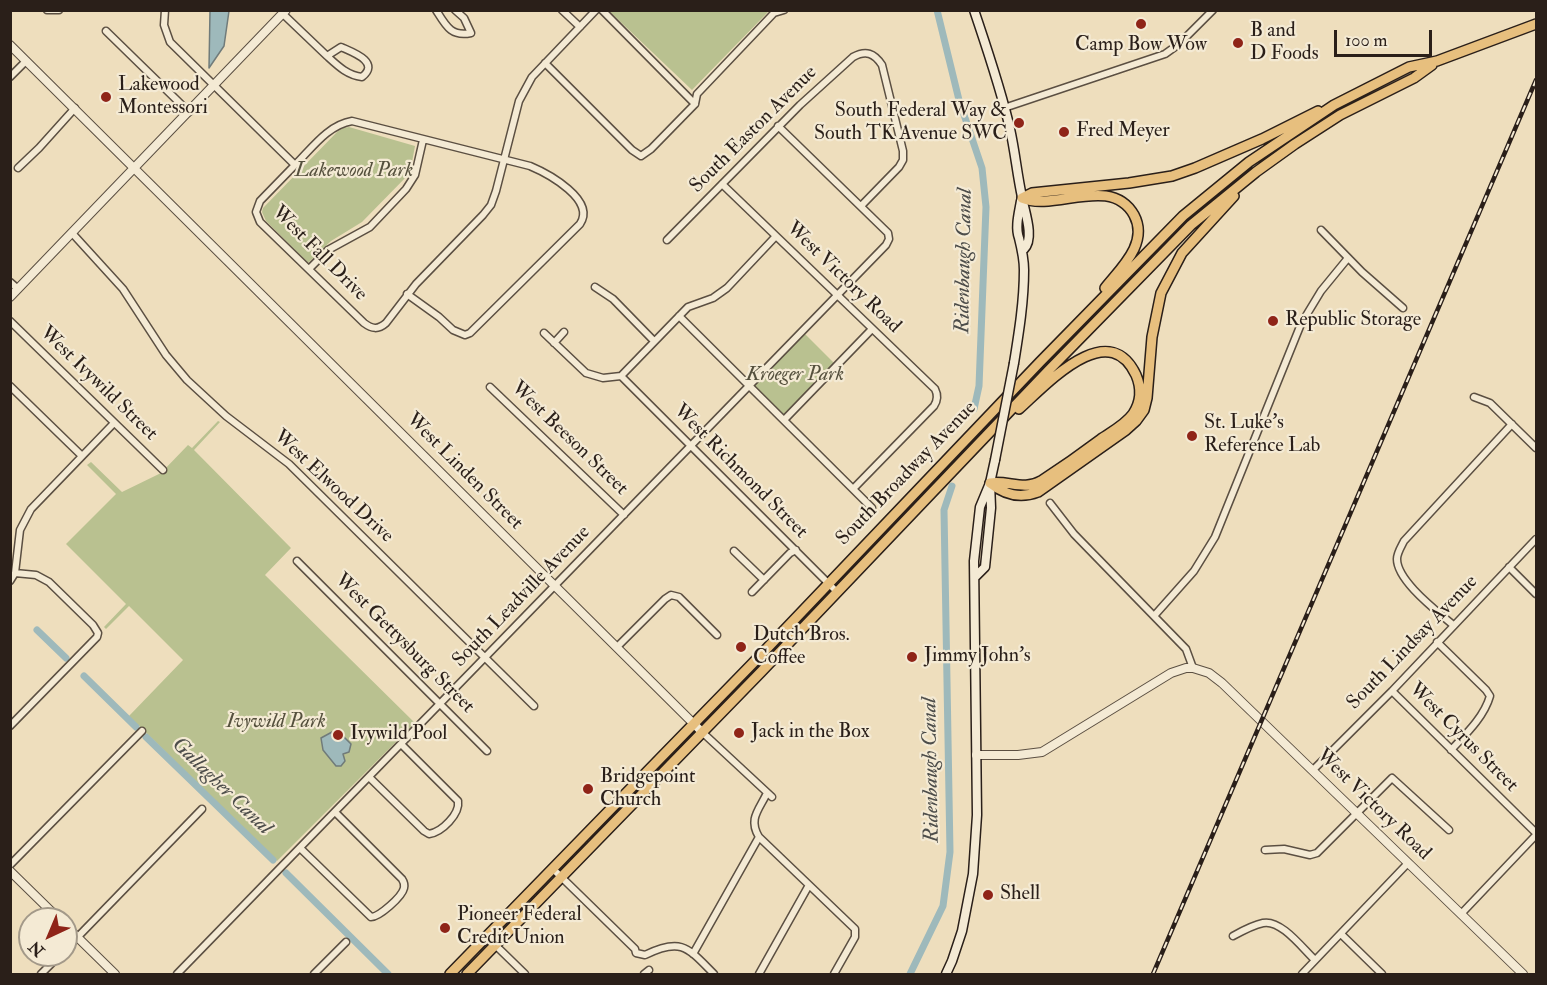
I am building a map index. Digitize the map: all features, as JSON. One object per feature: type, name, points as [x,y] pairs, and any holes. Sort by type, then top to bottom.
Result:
[{"type":"main road","points":[[949,973],[962,931],[973,874],[977,829],[974,561],[980,507],[990,483],[1014,363],[1021,319],[1024,271],[1024,249],[1018,237],[1018,219],[1022,198],[1016,158],[1004,108],[974,10]]},
{"type":"main road","name":"South Broadway Avenue","points":[[450,975],[1183,216],[1249,162],[1334,105],[1409,67],[1437,62],[1536,24]]},
{"type":"main road","name":"South Broadway Avenue","points":[[467,975],[1191,225],[1256,172],[1340,115],[1414,78],[1437,62]]},
{"type":"main road","points":[[1022,198],[1032,193],[1172,176],[1262,139],[1306,116],[1334,105]]},
{"type":"main road","points":[[990,483],[1001,492],[1010,495],[1027,496],[1038,492],[1137,421],[1144,410],[1147,398],[1152,337],[1161,293],[1182,254],[1256,172]]},
{"type":"main road","points":[[1022,198],[1033,203],[1092,195],[1105,196],[1117,199],[1128,207],[1135,217],[1138,229],[1137,242],[1130,257],[1096,298],[1086,315]]},
{"type":"main road","points":[[981,441],[1068,366],[1088,354],[1105,352],[1114,354],[1132,368],[1137,377],[1140,398],[1131,416],[1123,423],[1035,485],[1017,486],[1003,481],[990,483]]},
{"type":"street","points":[[47,10],[59,10]]},
{"type":"street","points":[[165,10],[164,25],[170,42],[295,165],[331,129],[341,123],[352,121],[423,140],[504,159],[530,166],[561,183],[582,205],[584,214],[579,224],[470,333],[465,335],[453,330],[439,316],[407,294],[491,205],[504,159],[519,100],[532,77],[596,10]]},
{"type":"street","points":[[436,10],[448,29],[461,35],[471,33],[464,18],[456,10]]},
{"type":"street","points":[[562,10],[580,27]]},
{"type":"street","points":[[602,10],[695,104]]},
{"type":"street","points":[[545,63],[632,150],[641,156],[651,149],[695,104],[697,94],[774,13],[784,10]]},
{"type":"street","points":[[1004,108],[1165,54],[1179,44],[1213,10]]},
{"type":"street","points":[[10,297],[285,12],[327,56],[344,71],[362,77],[368,69],[366,61],[358,54],[341,47],[327,56]]},
{"type":"street","points":[[106,31],[189,112]]},
{"type":"street","name":"West Linden Street","points":[[10,45],[555,587],[702,732],[770,795],[753,822],[759,837]]},
{"type":"street","name":"South Easton Avenue","points":[[667,240],[778,126],[853,57],[860,53],[870,53],[882,65],[903,151],[903,160],[861,206]]},
{"type":"street","points":[[10,77],[26,61]]},
{"type":"street","points":[[18,168],[75,108]]},
{"type":"street","points":[[778,126],[861,206]]},
{"type":"street","points":[[309,269],[328,250],[370,227],[406,189],[415,175],[423,140]]},
{"type":"street","name":"West Fall Drive","points":[[295,165],[260,201],[256,212],[260,222],[364,323],[375,329],[386,323],[407,294]]},
{"type":"street","name":"West Victory Road","points":[[722,184],[934,388],[938,398],[934,406],[853,489]]},
{"type":"street","name":"South Leadville Avenue","points":[[177,975],[886,245],[889,239],[888,233],[861,206]]},
{"type":"street","points":[[1322,230],[1348,258],[1403,308]]},
{"type":"street","name":"West Elwood Drive","points":[[72,232],[123,290],[166,355],[187,380],[226,416],[290,464],[534,706]]},
{"type":"street","points":[[544,333],[586,373],[603,378],[621,376],[688,307],[713,297],[727,288],[776,236]]},
{"type":"street","points":[[1154,616],[1194,571],[1215,537],[1301,324],[1330,278],[1348,258]]},
{"type":"street","points":[[10,282],[18,289]]},
{"type":"street","points":[[595,287],[613,299],[654,341]]},
{"type":"street","points":[[679,316],[872,508]]},
{"type":"street","name":"West Ivywild Street","points":[[10,321],[163,470]]},
{"type":"street","points":[[784,420],[872,329]]},
{"type":"street","points":[[554,343],[564,332]]},
{"type":"street","name":"West Richmond Street","points":[[621,376],[836,591]]},
{"type":"street","points":[[10,386],[82,456]]},
{"type":"street","name":"West Beeson Street","points":[[490,387],[624,515]]},
{"type":"street","points":[[1474,397],[1490,403],[1536,448]]},
{"type":"street","points":[[10,581],[15,573],[20,530],[31,509],[114,423]]},
{"type":"street","points":[[1453,625],[1406,581],[1397,560],[1404,541],[1512,424]]},
{"type":"street","points":[[976,755],[1018,755],[1042,752],[1171,673],[1194,668],[1186,649],[1074,534],[1050,503]]},
{"type":"street","points":[[10,529],[20,530]]},
{"type":"street","name":"South Lindsay Avenue","points":[[1313,770],[1392,691],[1536,538]]},
{"type":"street","points":[[752,592],[790,553],[796,550]]},
{"type":"street","points":[[734,551],[764,580]]},
{"type":"street","name":"West Gettysburg Street","points":[[297,561],[487,751]]},
{"type":"street","points":[[1509,567],[1536,594]]},
{"type":"street","points":[[10,726],[97,637],[98,633],[93,625],[49,582],[36,575],[15,573]]},
{"type":"street","points":[[617,647],[671,595],[679,597],[717,635]]},
{"type":"street","points":[[1437,642],[1490,696],[1487,705],[1470,730],[1451,750]]},
{"type":"street","name":"West Victory Road","points":[[1194,668],[1209,673],[1222,683],[1523,975]]},
{"type":"street","name":"West Cyrus Street","points":[[1392,691],[1536,834]]},
{"type":"street","points":[[10,865],[142,731]]},
{"type":"street","points":[[369,777],[423,831],[429,834],[438,832],[456,814],[459,804],[456,798],[402,744]]},
{"type":"street","points":[[1266,850],[1284,849],[1310,855],[1317,853],[1392,778],[1449,830]]},
{"type":"street","points":[[78,936],[202,809]]},
{"type":"street","points":[[300,848],[367,915],[378,916],[391,904],[404,888],[402,879],[335,812]]},
{"type":"street","points":[[1461,914],[1536,834]]},
{"type":"street","points":[[693,954],[759,837],[855,929],[856,933],[834,975]]},
{"type":"street","points":[[1302,975],[1408,863]]},
{"type":"street","points":[[552,868],[635,949],[636,953],[645,955],[663,946],[672,945],[687,949],[714,975]]},
{"type":"street","points":[[10,871],[47,907]]},
{"type":"street","points":[[759,975],[809,885]]},
{"type":"street","points":[[1233,936],[1263,923],[1271,922],[1280,925],[1315,960]]},
{"type":"street","points":[[1341,934],[1382,975]]},
{"type":"street","points":[[486,937],[525,975]]},
{"type":"street","points":[[78,938],[115,975]]},
{"type":"street","points":[[314,975],[346,942]]},
{"type":"green space","points":[[609,11],[769,11],[692,90]]},
{"type":"green space","name":"Lakewood Park","points":[[349,127],[415,146],[410,173],[362,222],[331,241],[308,263],[266,221],[262,212],[263,208],[337,132]]},
{"type":"green space","name":"Kroeger Park","points":[[805,334],[836,365],[785,417],[754,386]]},
{"type":"green space","name":"Ivywild Park","points":[[218,421],[220,422],[194,450],[291,548],[265,575],[415,723],[277,861],[129,716],[183,660],[129,606],[106,629],[104,627],[126,604],[66,544],[116,494],[87,465],[91,462],[122,492],[161,473],[188,445],[192,448]]},
{"type":"water","points":[[210,11],[229,11],[224,46],[209,68]]},
{"type":"water","points":[[332,732],[340,733],[351,744],[349,752],[343,754],[345,761],[341,766],[336,766],[323,750],[321,738]]},
{"type":"waterway","name":"Ridenbaugh Canal","points":[[937,10],[959,100],[982,168],[986,207],[979,386],[974,409]]},
{"type":"waterway","name":"Ridenbaugh Canal","points":[[910,974],[943,906],[950,852],[944,510],[952,486]]},
{"type":"waterway","name":"Gallagher Canal","points":[[37,630],[66,658]]},
{"type":"waterway","name":"Gallagher Canal","points":[[84,676],[136,727]]},
{"type":"waterway","name":"Gallagher Canal","points":[[146,737],[273,860]]},
{"type":"waterway","name":"Gallagher Canal","points":[[286,873],[388,974]]},
{"type":"railway","points":[[1153,974],[1536,80]]},
{"type":"place","name":"Camp Bow Wow","points":[[1141,24]]},
{"type":"place","name":"B and D Foods","points":[[1238,43]]},
{"type":"place","name":"Lakewood Montessori","points":[[106,97]]},
{"type":"place","name":"South Federal Way & South TK Avenue SWC","points":[[1019,123]]},
{"type":"place","name":"Fred Meyer","points":[[1064,132]]},
{"type":"place","name":"Republic Storage","points":[[1273,321]]},
{"type":"place","name":"St. Luke's Reference Lab","points":[[1192,436]]},
{"type":"place","name":"Dutch Bros. Coffee","points":[[741,647]]},
{"type":"place","name":"Jimmy John's","points":[[912,657]]},
{"type":"place","name":"Jack in the Box","points":[[739,733]]},
{"type":"place","name":"Ivywild Pool","points":[[338,735]]},
{"type":"place","name":"Bridgepoint Church","points":[[588,789]]},
{"type":"place","name":"Shell","points":[[988,895]]},
{"type":"place","name":"Pioneer Federal Credit Union","points":[[445,928]]}]
